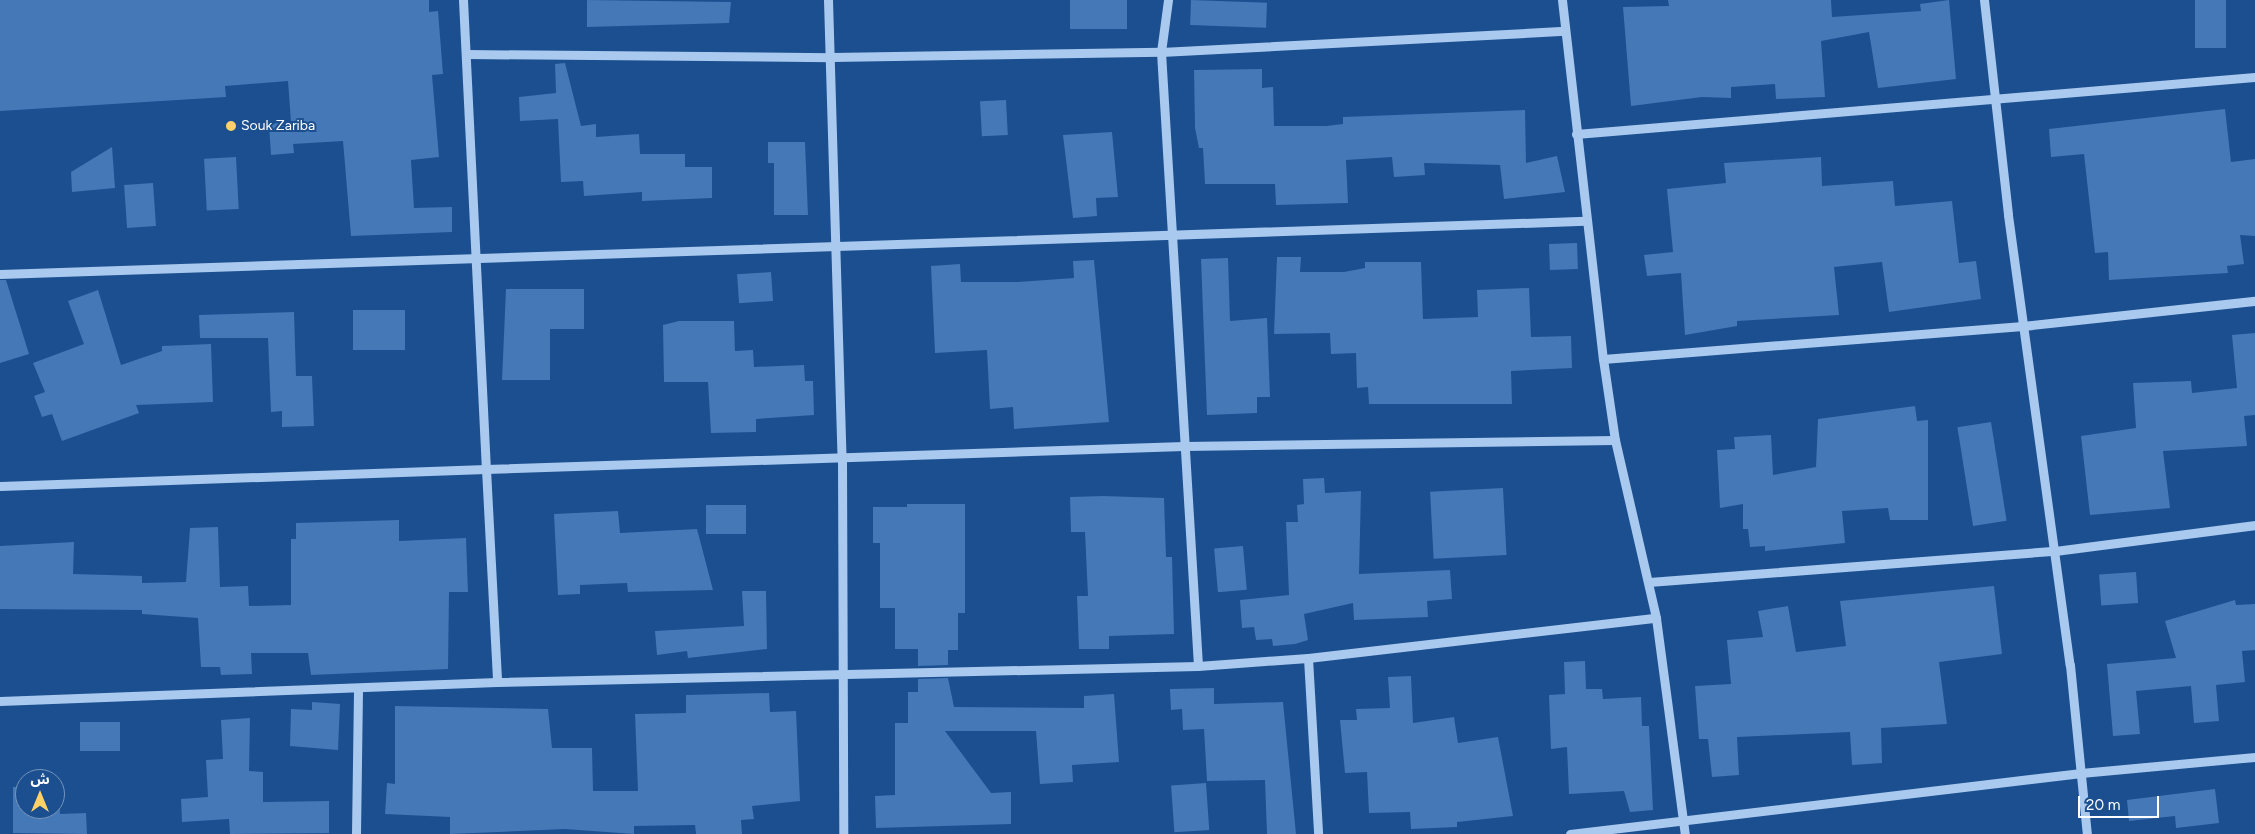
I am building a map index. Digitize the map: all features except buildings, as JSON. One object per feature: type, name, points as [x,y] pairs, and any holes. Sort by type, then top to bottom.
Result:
[{"type":"street","points":[[463,0],[474,258],[497,682]]},
{"type":"street","points":[[828,0],[832,57],[835,246],[842,459],[843,834]]},
{"type":"street","points":[[1168,0],[1162,52],[1198,666]]},
{"type":"street","points":[[1562,0],[1585,221],[1602,359],[1615,440],[1656,618],[1685,834]]},
{"type":"street","points":[[1984,0],[1994,102],[2055,551],[2087,834]]},
{"type":"street","points":[[466,54],[832,57],[1162,52],[1564,30]]},
{"type":"street","points":[[1576,134],[1994,102],[2255,77]]},
{"type":"street","points":[[0,274],[1585,221]]},
{"type":"street","points":[[1602,359],[2023,326],[2255,302]]},
{"type":"street","points":[[0,486],[486,468],[842,459],[1184,446],[1615,440]]},
{"type":"street","points":[[1649,582],[2055,551],[2255,525]]},
{"type":"street","points":[[0,701],[497,682],[1198,666],[1308,658],[1656,618]]},
{"type":"street","points":[[1308,658],[1318,834]]},
{"type":"street","points":[[356,834],[358,688]]},
{"type":"street","points":[[1570,834],[2081,772],[2255,757]]},
{"type":"place","name":"Souk Zariba","points":[[231,126]]}]
